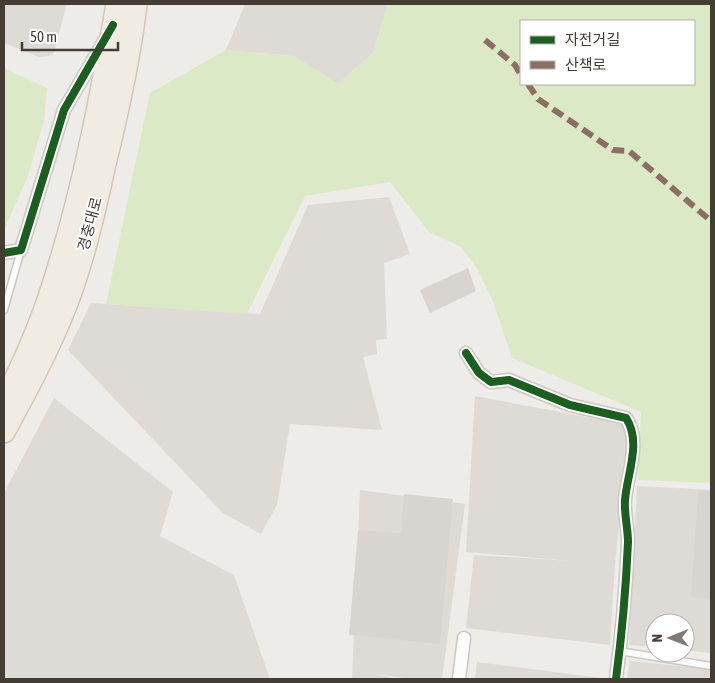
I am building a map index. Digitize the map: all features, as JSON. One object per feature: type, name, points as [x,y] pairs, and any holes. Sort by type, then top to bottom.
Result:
[{"type":"main road","name":"경충대로","points":[[4,402],[33,340],[50,297],[82,179],[117,4]]},
{"type":"main road","name":"경충대로","points":[[4,432],[29,386],[68,302],[85,245],[118,107],[136,4]]},
{"type":"main road","points":[[4,389],[33,340]]},
{"type":"street","points":[[4,254],[21,250],[64,110],[113,25]]},
{"type":"street","points":[[466,354],[479,373],[491,382],[509,380],[570,405],[626,418],[630,425],[634,442],[625,502],[628,529],[627,568],[616,679]]},
{"type":"street","points":[[459,679],[464,638]]},
{"type":"lane","points":[[4,310],[21,250]]},
{"type":"lane","points":[[619,651],[711,666]]},
{"type":"shaded area","points":[[4,4],[67,4],[53,55],[39,57],[4,43]]},
{"type":"shaded area","points":[[245,4],[388,4],[373,53],[338,84],[293,56],[226,50]]},
{"type":"shaded area","points":[[389,197],[410,254],[384,263],[387,339],[376,340],[377,354],[363,357],[382,430],[290,424],[277,505],[261,534],[223,513],[68,350],[91,303],[260,314],[308,205]]},
{"type":"shaded area","points":[[475,396],[630,425],[615,564],[610,645],[466,628],[474,555],[571,561],[466,552]]},
{"type":"shaded area","points":[[54,398],[173,492],[160,536],[234,575],[270,679],[4,679],[4,493]]},
{"type":"shaded area","points":[[637,486],[711,490],[711,653],[695,651],[695,613],[645,613],[645,646],[629,645]]},
{"type":"shaded area","points":[[360,490],[465,504],[442,679],[412,679],[374,674],[399,679],[352,679]]},
{"type":"shaded area","points":[[630,661],[711,669],[711,679],[627,679]]},
{"type":"shaded area","points":[[477,662],[601,678],[475,679]]},
{"type":"green space","points":[[388,4],[711,4],[711,483],[638,480],[641,412],[512,358],[493,301],[477,268],[461,247],[429,232],[390,182],[305,196],[247,314],[106,304],[150,93],[226,50],[293,56],[338,84],[373,53]]},
{"type":"green space","points":[[4,68],[47,88],[44,120],[28,176],[4,230]]},
{"type":"building","points":[[468,268],[476,291],[430,313],[420,290]]},
{"type":"building","points":[[698,491],[711,492],[711,599],[691,597]]},
{"type":"building","points":[[404,494],[453,499],[440,644],[349,635],[358,530],[401,533]]},
{"type":"marked path","points":[[485,40],[515,65],[520,73]]},
{"type":"marked path","points":[[529,85],[538,99],[613,150],[629,151],[711,221]]},
{"type":"cycle path","points":[[4,253],[21,250],[64,110],[113,25]]},
{"type":"cycle path","points":[[466,353],[479,373],[491,382],[509,380],[570,405],[626,418],[631,427],[633,448],[625,505],[628,537],[625,594],[616,679]]}]
